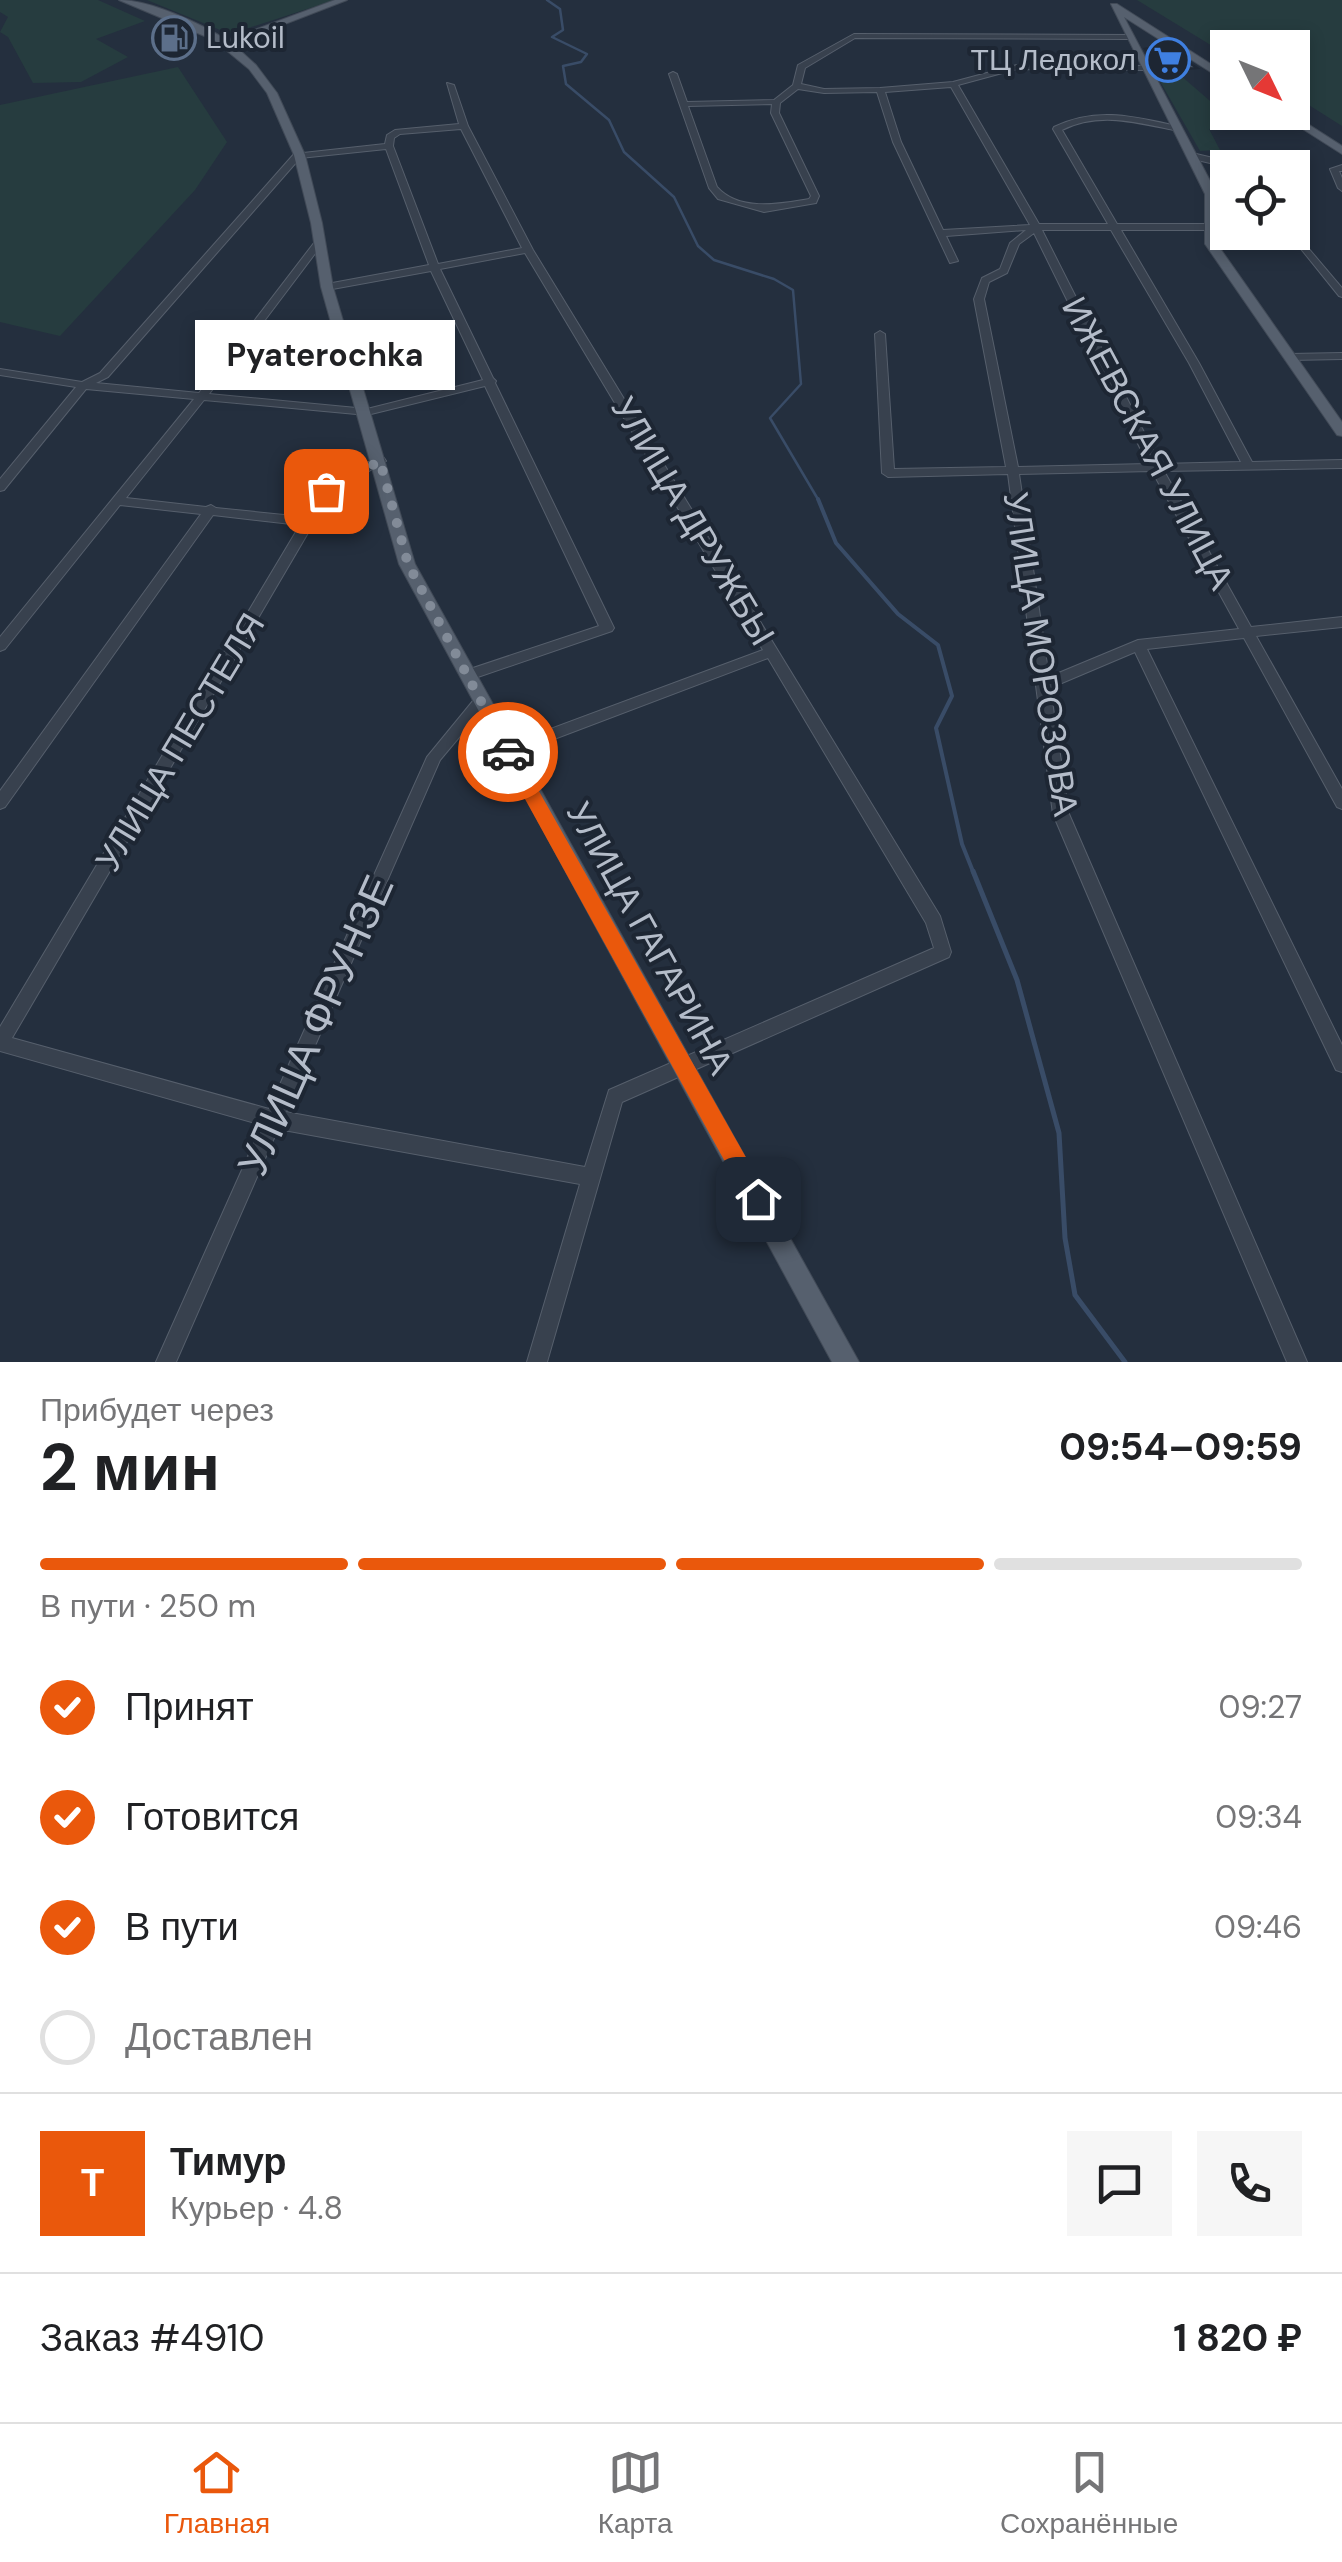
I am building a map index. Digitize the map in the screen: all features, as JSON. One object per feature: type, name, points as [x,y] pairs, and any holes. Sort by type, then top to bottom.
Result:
[{"type":"main road","points":[[123,0],[226,44],[343,0]]},
{"type":"main road","points":[[1112,3],[1211,194],[1211,244],[1342,432]]},
{"type":"main road","points":[[1112,3],[1210,69]]},
{"type":"main road","points":[[1130,40],[1168,43]]},
{"type":"main road","name":"УЛИЦА ГАГАРИНА","points":[[226,44],[278,98],[320,241],[327,287],[367,412],[408,564],[507,752],[687,1068],[846,1362]]},
{"type":"main road","points":[[1309,130],[1342,151]]},
{"type":"street","points":[[683,104],[776,102],[797,86],[801,68],[854,36],[1130,40]]},
{"type":"street","points":[[797,86],[824,91],[880,90],[953,84],[1018,67],[1147,68]]},
{"type":"street","points":[[672,74],[713,188],[721,197],[764,209],[804,205],[815,196],[775,112],[776,102]]},
{"type":"street","name":"ИЖЕВСКАЯ УЛИЦА","points":[[953,84],[1036,227],[1155,466],[1342,803]]},
{"type":"street","name":"УЛИЦА ДРУЖБЫ","points":[[450,85],[464,126],[528,250],[934,921],[943,952],[687,1068]]},
{"type":"street","points":[[880,90],[898,142],[953,260]]},
{"type":"street","points":[[1178,129],[1108,115],[1089,116],[1056,129],[1247,462]]},
{"type":"street","points":[[464,126],[398,132],[390,137],[389,146],[434,267],[607,628],[469,675]]},
{"type":"street","points":[[0,486],[83,385],[104,375],[297,156],[389,146]]},
{"type":"street","points":[[1192,156],[1210,160]]},
{"type":"street","points":[[1342,168],[1334,170],[1342,188]]},
{"type":"street","points":[[942,233],[1036,227],[1208,228]]},
{"type":"street","name":"УЛИЦА МОРОЗОВА","points":[[1036,227],[1016,244],[1004,270],[984,280],[979,300],[1013,470],[1061,814],[1296,1362]]},
{"type":"street","points":[[0,646],[201,397],[320,241]]},
{"type":"street","points":[[327,287],[528,250]]},
{"type":"street","points":[[1307,250],[1342,294]]},
{"type":"street","points":[[880,334],[888,473],[1247,462],[1342,464]]},
{"type":"street","points":[[1290,357],[1342,356]]},
{"type":"street","points":[[0,372],[83,385],[367,412],[491,381]]},
{"type":"street","name":"УЛИЦА ПЕСТЕЛЯ","points":[[0,1043],[326,491],[380,461]]},
{"type":"street","points":[[118,500],[311,522]]},
{"type":"street","points":[[0,803],[211,509]]},
{"type":"street","points":[[1043,686],[1138,645],[1342,622]]},
{"type":"street","points":[[1138,645],[1342,1064]]},
{"type":"street","points":[[507,752],[771,652]]},
{"type":"street","name":"УЛИЦА ФРУНЗЕ","points":[[166,1362],[434,758],[482,700]]},
{"type":"street","points":[[0,1043],[274,1119],[590,1177]]},
{"type":"street","points":[[538,1362],[615,1096],[687,1068]]},
{"type":"green space","points":[[0,0],[98,0],[145,21],[96,39],[128,57],[81,82],[33,83],[8,37],[0,32],[8,17],[0,12]]},
{"type":"green space","points":[[147,0],[335,0],[230,34]]},
{"type":"green space","points":[[1137,0],[1342,0],[1342,126],[1310,106],[1310,30],[1210,30],[1210,45]]},
{"type":"green space","points":[[178,67],[227,142],[195,190],[60,336],[0,322],[0,105]]},
{"type":"green space","points":[[1180,75],[1210,101],[1209,129],[1220,150],[1200,151],[1157,76]]},
{"type":"building","name":"ТЦ Ледокол","points":[[1145,49],[1168,49],[1197,68],[1159,71]]},
{"type":"waterway","points":[[547,0],[560,9],[563,30],[552,37],[587,54],[581,62],[563,66],[566,84],[609,120],[624,152],[674,197],[698,246],[714,260],[774,279],[793,290],[801,384],[770,418],[818,500]]},
{"type":"waterway","points":[[818,500],[836,543],[898,614],[938,645],[952,696],[936,728],[962,844],[974,874]]},
{"type":"waterway","points":[[973,871],[1017,980],[1059,1133],[1065,1238],[1075,1295],[1125,1362]]},
{"type":"way so far","points":[[326,491],[380,461],[408,564],[508,752]]},
{"type":"place","name":"Lukoil","points":[[174,38]]},
{"type":"place","name":"ТЦ Ледокол","points":[[1168,60]]},
{"type":"place","name":"Pyaterochka","points":[[326,491]]},
{"type":"route","points":[[508,752],[758,1199]]}]
